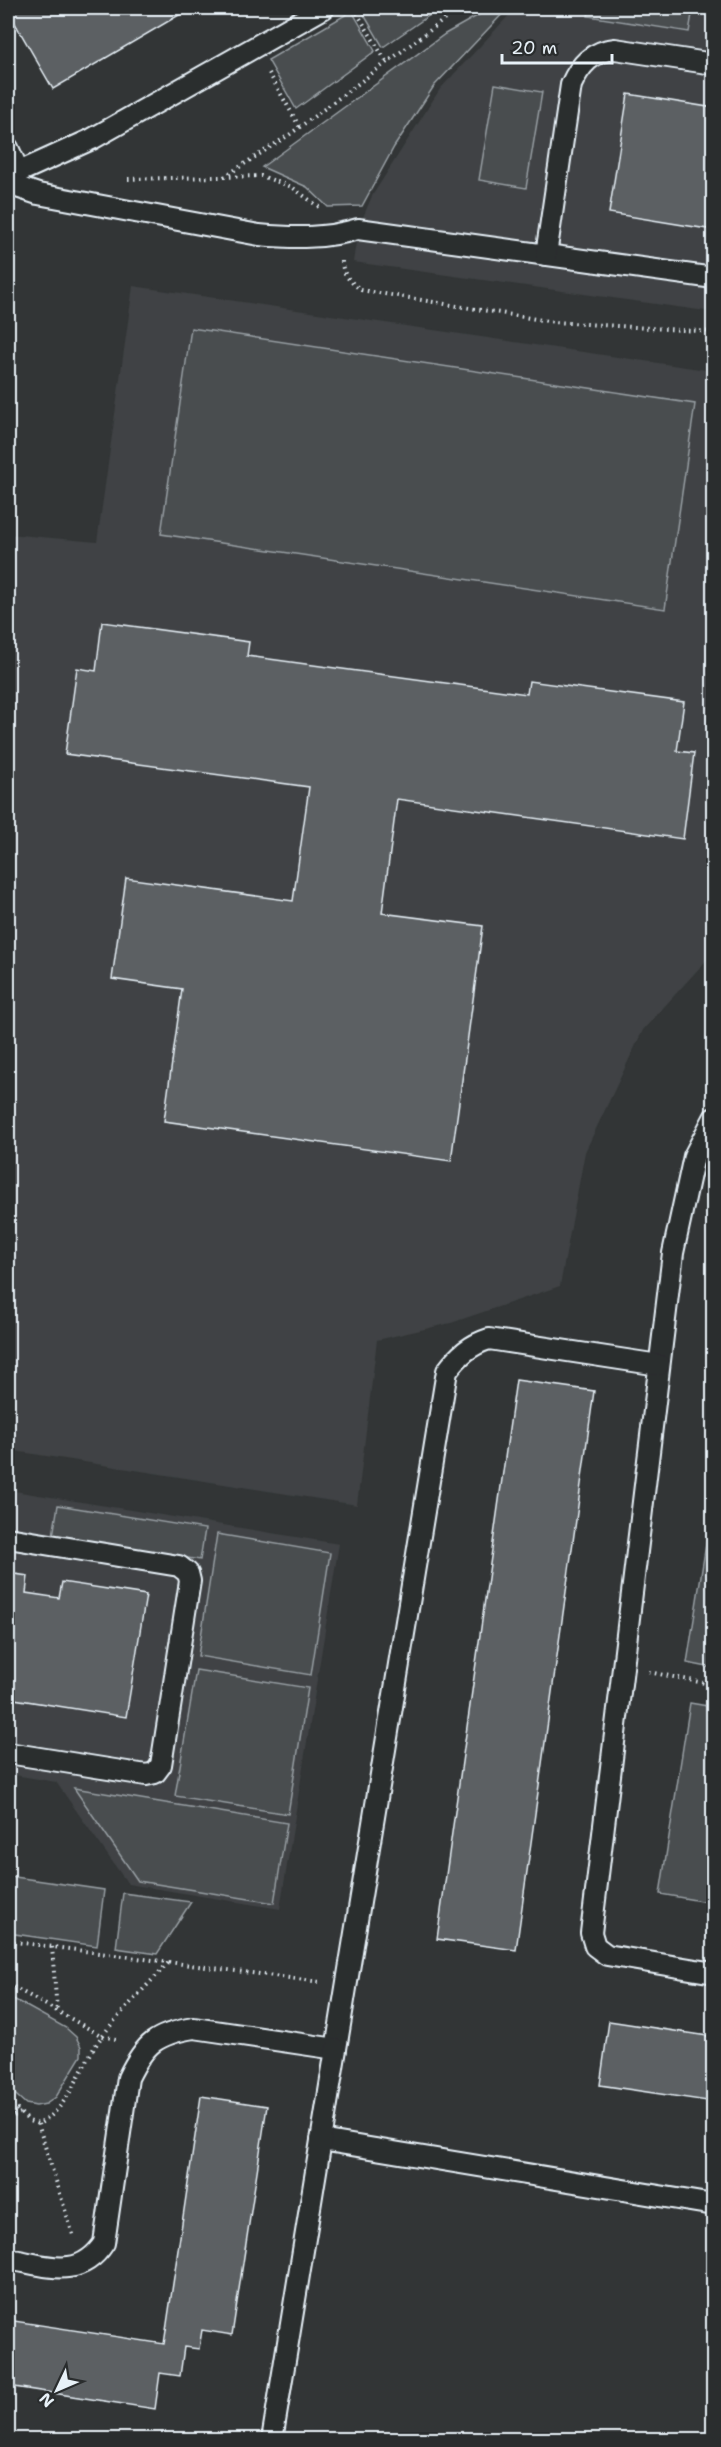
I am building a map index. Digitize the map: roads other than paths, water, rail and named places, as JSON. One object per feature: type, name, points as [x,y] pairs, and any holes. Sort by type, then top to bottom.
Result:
[{"type":"lane","points":[[11,178],[92,139],[324,8]]},
{"type":"lane","points":[[546,255],[571,85],[578,70],[589,58],[603,50],[615,49],[714,64]]},
{"type":"lane","points":[[8,148],[11,178]]},
{"type":"lane","points":[[11,178],[38,194],[259,235],[295,239],[340,234],[358,229],[714,278]]},
{"type":"lane","points":[[714,1118],[694,1156],[673,1252],[591,1933],[595,1946],[608,1955],[714,1973]]},
{"type":"lane","points":[[272,2439],[447,1371],[472,1344],[489,1339],[659,1365]]},
{"type":"lane","points":[[8,1538],[179,1566],[188,1573],[190,1581],[161,1765],[155,1773],[146,1775],[8,1753]]},
{"type":"lane","points":[[8,2259],[64,2268],[82,2265],[96,2254],[104,2243],[128,2078],[140,2054],[167,2034],[194,2028],[336,2049]]},
{"type":"lane","points":[[321,2140],[714,2205]]}]
